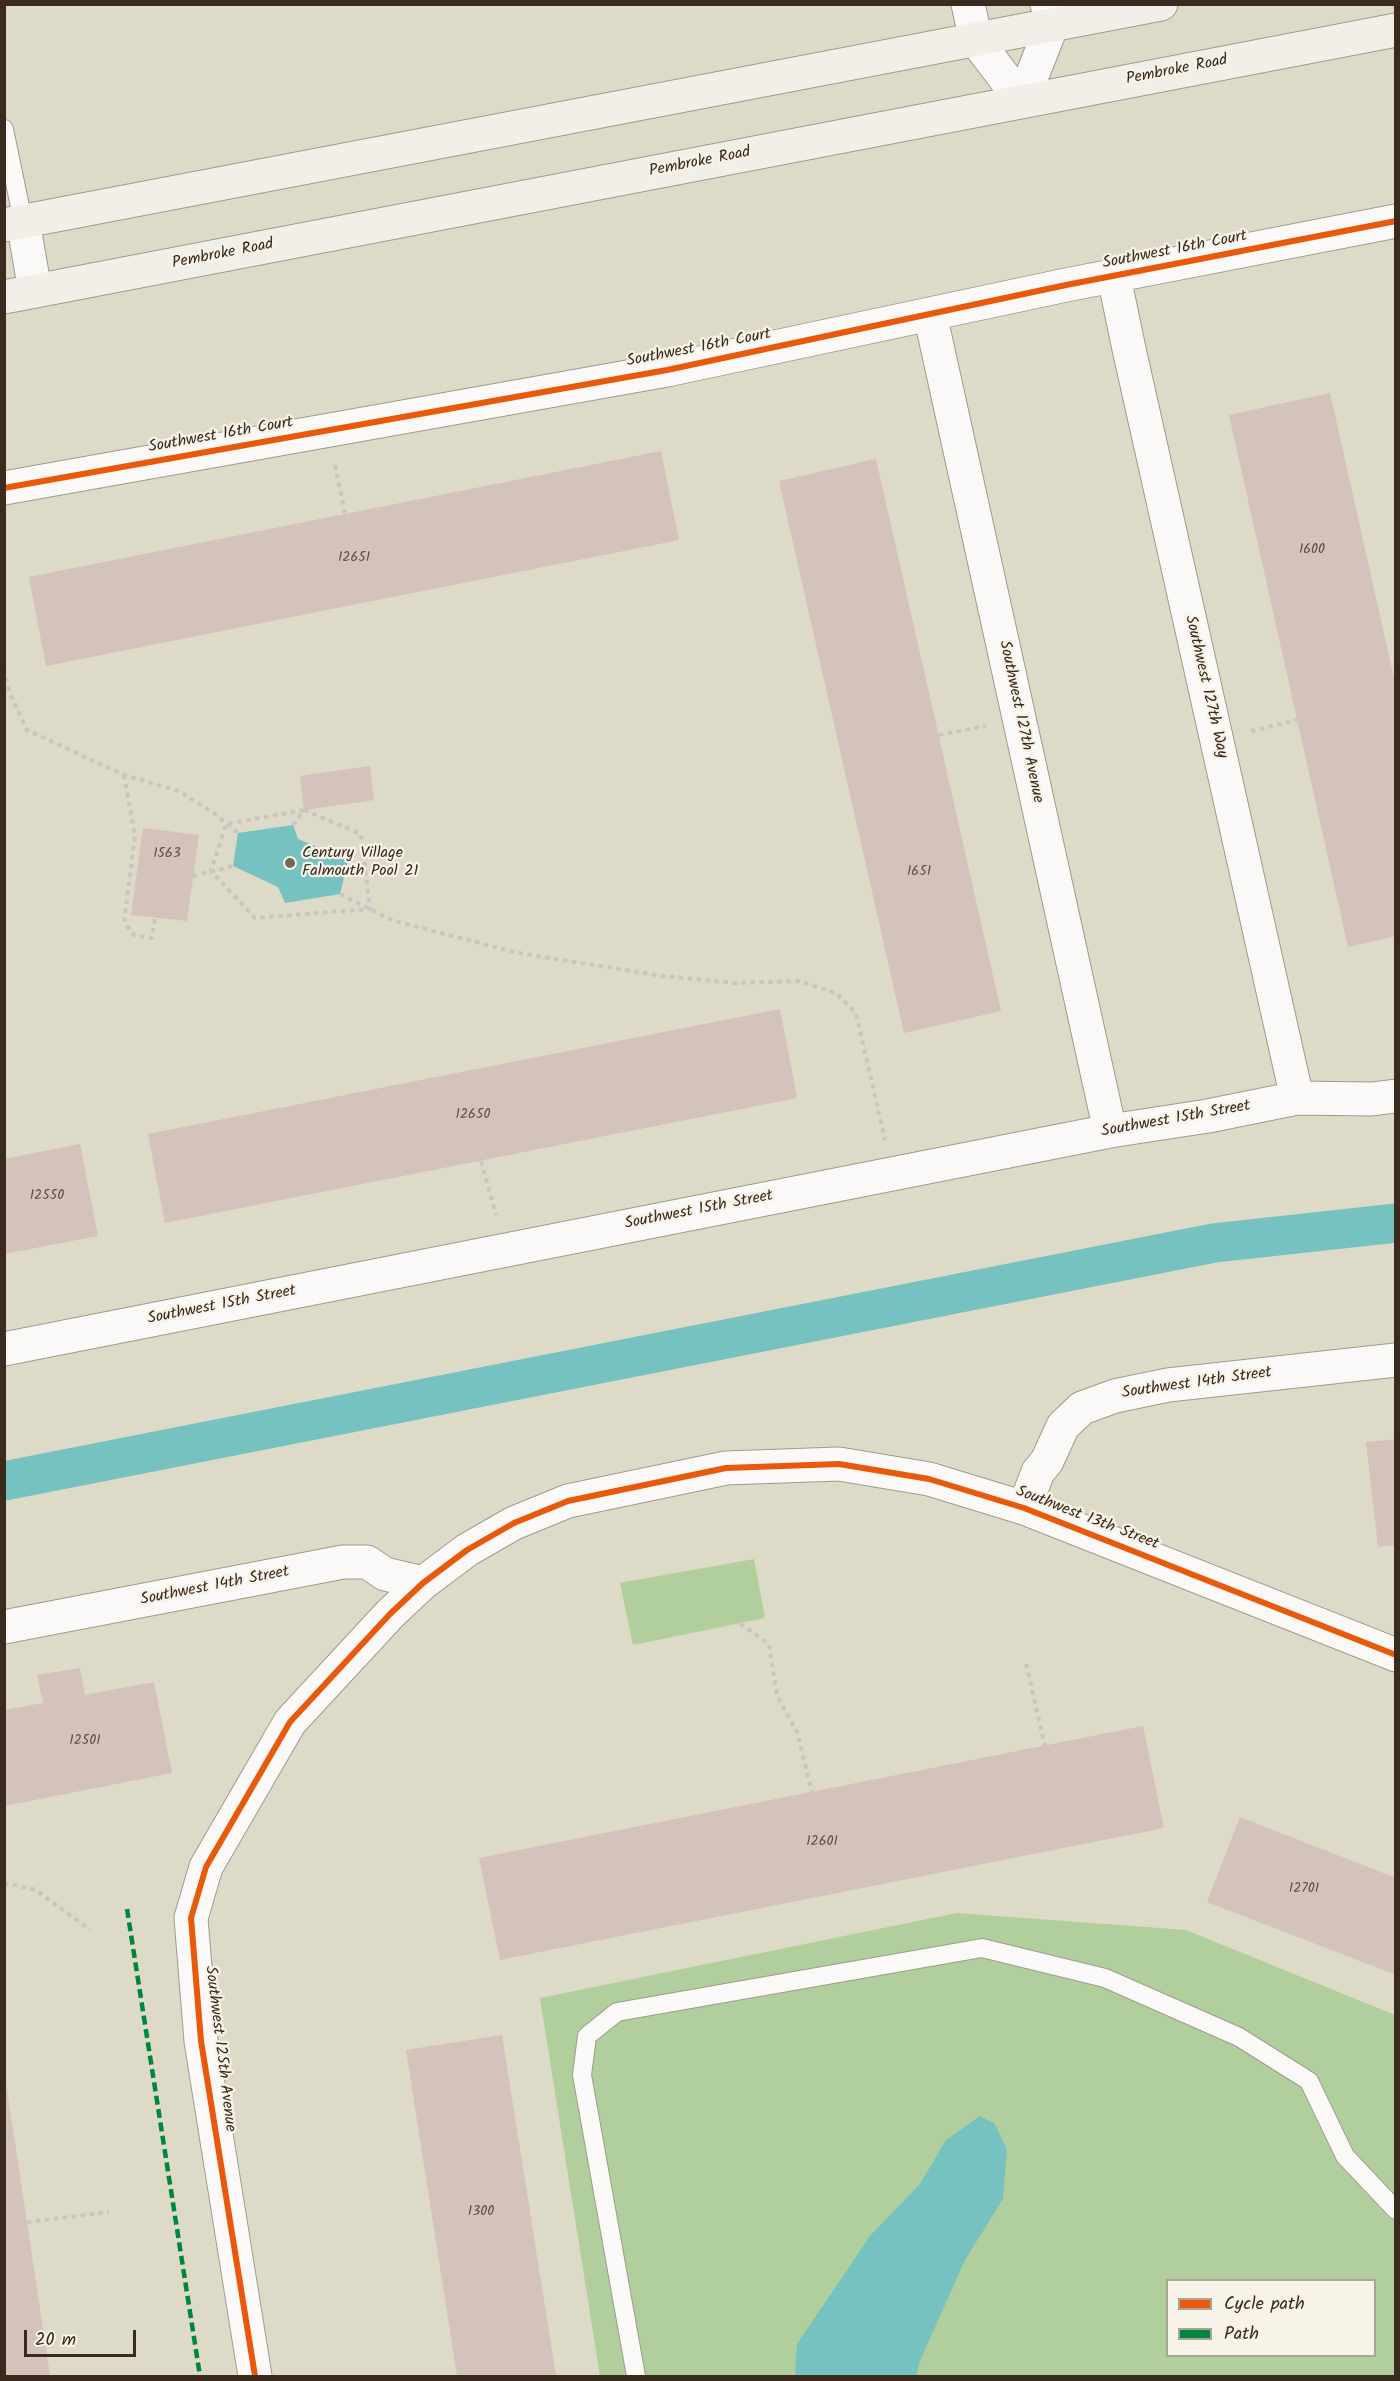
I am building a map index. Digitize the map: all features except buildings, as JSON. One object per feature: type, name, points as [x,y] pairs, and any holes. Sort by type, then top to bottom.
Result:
[{"type":"main road","points":[[14,223],[976,40],[1050,15],[1161,4]]},
{"type":"main road","name":"Pembroke Road","points":[[20,294],[1395,30]]},
{"type":"street","points":[[968,4],[976,40],[1022,101]]},
{"type":"street","points":[[1022,101],[1050,15]]},
{"type":"street","name":"Southwest 16th Court","points":[[4,488],[668,370],[930,314],[1395,221]]},
{"type":"street","points":[[14,223],[20,294]]},
{"type":"street","name":"Southwest 127th Way","points":[[1114,277],[1297,1098]]},
{"type":"street","name":"Southwest 127th Avenue","points":[[930,314],[1110,1131]]},
{"type":"street","name":"Southwest 15th Street","points":[[4,1349],[1110,1131],[1208,1116],[1297,1098],[1372,1099],[1395,1096]]},
{"type":"street","name":"Southwest 14th Street","points":[[1024,1508],[1038,1472],[1047,1461],[1063,1426],[1082,1408],[1115,1396],[1168,1385],[1395,1360]]},
{"type":"street","name":"Southwest 13th Street","points":[[423,1583],[467,1550],[514,1523],[568,1501],[726,1468],[839,1464],[929,1479],[1024,1508],[1395,1655]]},
{"type":"street","name":"Southwest 14th Street","points":[[4,1627],[343,1562],[367,1562],[385,1574],[423,1583]]},
{"type":"street","name":"Southwest 125th Avenue","points":[[255,2376],[201,2041],[191,1918],[206,1867],[290,1722],[390,1614],[423,1583]]},
{"type":"lane","points":[[4,129],[14,223]]},
{"type":"lane","points":[[636,2376],[582,2075],[586,2036],[617,2012],[982,1948],[1106,1978],[1239,2037],[1310,2081],[1345,2156],[1395,2210]]},
{"type":"path","points":[[333,455],[345,514]]},
{"type":"path","points":[[4,669],[9,691],[27,730],[124,775],[179,791],[238,833]]},
{"type":"path","points":[[939,735],[1019,720]]},
{"type":"path","points":[[1216,739],[1297,720]]},
{"type":"path","points":[[124,775],[135,836],[124,922],[135,935],[152,938],[155,917]]},
{"type":"path","points":[[226,824],[304,810],[361,834],[370,909]]},
{"type":"path","points":[[292,825],[304,810]]},
{"type":"path","points":[[211,871],[226,824]]},
{"type":"path","points":[[193,876],[233,866]]},
{"type":"path","points":[[211,871],[255,918],[370,909]]},
{"type":"path","points":[[340,894],[394,921],[530,955],[663,976],[735,983],[798,981],[836,993],[856,1013],[891,1173]]},
{"type":"path","points":[[481,1161],[506,1249]]},
{"type":"path","points":[[740,1624],[769,1644],[777,1695],[797,1732],[812,1792]]},
{"type":"path","points":[[1026,1664],[1045,1746]]},
{"type":"path","points":[[4,1885],[10,1884],[36,1890],[90,1929]]},
{"type":"path","points":[[27,2223],[109,2212]]},
{"type":"green space","points":[[754,1559],[765,1618],[633,1645],[620,1583]]},
{"type":"green space","points":[[957,1913],[1186,1930],[1395,2015],[1395,2376],[600,2376],[540,1998]]},
{"type":"water","name":"Century Village Falmouth Pool 21","points":[[293,825],[298,839],[348,860],[340,894],[285,903],[278,887],[233,866],[238,833]]},
{"type":"water","points":[[980,2116],[995,2124],[1007,2150],[1003,2199],[965,2260],[919,2363],[917,2376],[797,2376],[795,2373],[797,2344],[870,2236],[920,2184],[946,2140]]},
{"type":"waterway","points":[[4,1481],[1214,1243],[1396,1223]]},
{"type":"marked path","points":[[127,1909],[200,2376]]},
{"type":"cycle path","points":[[4,488],[667,370],[1066,285],[1396,221]]},
{"type":"cycle path","points":[[255,2376],[201,2041],[191,1918],[206,1867],[290,1722],[390,1614],[423,1583],[467,1550],[514,1523],[568,1501],[726,1468],[839,1464],[929,1479],[1024,1508],[1396,1655]]},
{"type":"place","name":"Century Village Falmouth Pool 21","points":[[290,863]]}]
